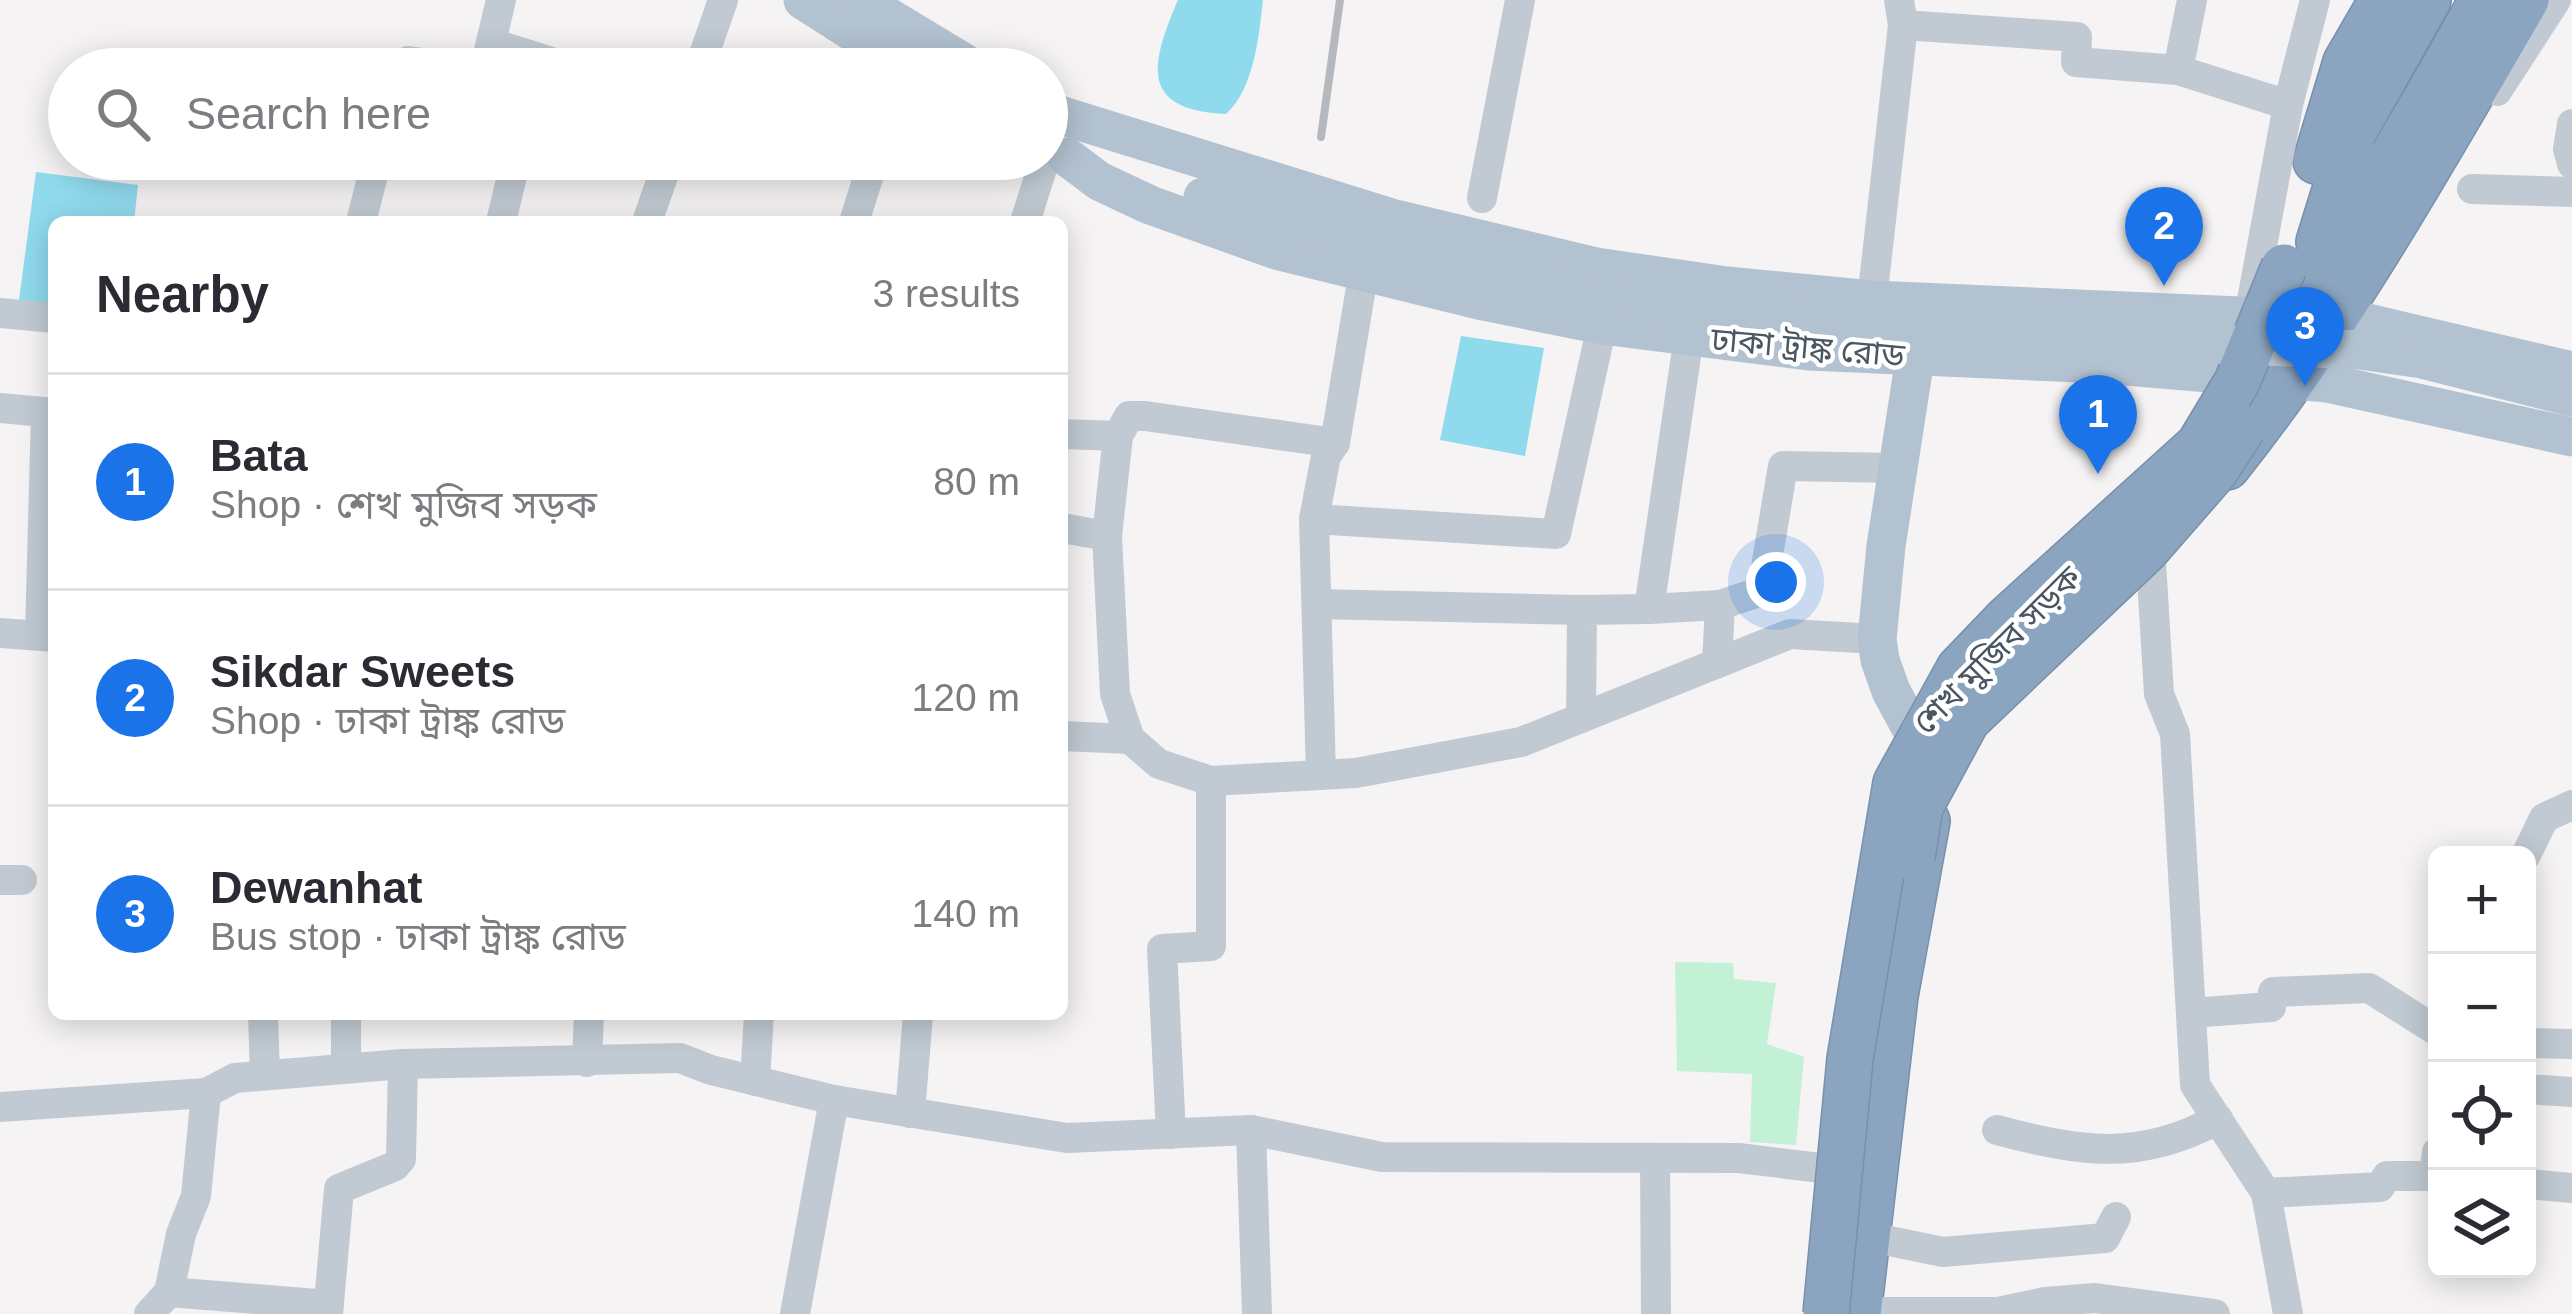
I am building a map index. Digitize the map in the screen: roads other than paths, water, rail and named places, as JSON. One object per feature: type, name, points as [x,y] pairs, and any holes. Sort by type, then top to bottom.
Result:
[{"type":"highway","points":[[1841,1314],[1850,1059],[1896,783],[1959,669],[2008,618],[2199,445],[2237,382],[2263,326],[2346,62],[2382,0]]},
{"type":"highway","points":[[1841,1314],[1920,807],[1967,720],[2147,549],[2215,471],[2262,400],[2289,338],[2353,133],[2428,0]]},
{"type":"highway","points":[[2422,143],[2482,0]]},
{"type":"highway","points":[[2301,322],[2526,0]]},
{"type":"highway","name":"শেখ মুজিব সড়ক","points":[[1841,1314],[1828,1169],[1880,800],[1906,741],[2135,515],[2246,376],[2301,322]]},
{"type":"highway","name":"শেখ মুজিব সড়ক","points":[[1841,1314],[1870,1237],[1895,996],[1929,808],[1959,752],[2151,562],[2293,380],[2301,322]]},
{"type":"highway","points":[[1906,741],[1946,778]]},
{"type":"main road","points":[[803,0],[876,48]]},
{"type":"main road","points":[[860,0],[939,48]]},
{"type":"main road","points":[[1068,117],[1396,219],[1596,267],[1872,300],[2413,331],[2569,372]]},
{"type":"main road","name":"ঢাকা ট্রাঙ্ক রোড","points":[[1068,123],[1204,197]]},
{"type":"main road","name":"ঢাকা ট্রাঙ্ক রোড","points":[[1068,158],[1142,184],[1591,293],[1696,311],[1900,331],[2360,350],[2569,372]]},
{"type":"main road","name":"ঢাকা ট্রাঙ্ক রোড","points":[[1068,162],[1150,205],[1276,250],[1603,325],[1809,351],[2102,364],[2293,380],[2428,403],[2572,437]]},
{"type":"main road","points":[[1906,741],[1877,638],[1916,358]]},
{"type":"street","points":[[490,48],[501,0]]},
{"type":"street","points":[[706,48],[723,0]]},
{"type":"street","points":[[1482,198],[1520,0]]},
{"type":"street","points":[[2178,70],[2192,0]]},
{"type":"street","points":[[2315,0],[2288,105],[2301,322],[2363,299],[2555,0]]},
{"type":"street","points":[[1872,300],[1901,12],[2077,37],[2076,62],[2178,70],[2288,105]]},
{"type":"street","points":[[2572,124],[2568,149],[2572,164]]},
{"type":"street","points":[[363,216],[372,180]]},
{"type":"street","points":[[502,216],[511,180]]},
{"type":"street","points":[[649,216],[662,180]]},
{"type":"street","points":[[856,216],[867,180]]},
{"type":"street","points":[[1027,216],[1041,180]]},
{"type":"street","points":[[2472,190],[2572,192]]},
{"type":"street","points":[[1321,775],[1315,519],[1326,455],[1335,443],[1364,270]]},
{"type":"street","points":[[0,313],[48,317]]},
{"type":"street","points":[[1315,519],[1556,534],[1603,325]]},
{"type":"street","points":[[1649,609],[1689,336]]},
{"type":"street","points":[[0,408],[48,413]]},
{"type":"street","points":[[1335,443],[1145,416],[1129,416],[1118,436],[1108,536],[1115,694],[1130,740],[1159,764],[1211,781],[1356,773],[1522,742],[1790,634],[1877,638]]},
{"type":"street","points":[[1068,434],[1118,436]]},
{"type":"street","points":[[1317,604],[1582,610],[1720,605],[1762,591],[1783,466],[1898,468]]},
{"type":"street","points":[[1068,530],[1108,536]]},
{"type":"street","points":[[0,633],[47,636],[48,562]]},
{"type":"street","points":[[2151,562],[2159,694],[2176,734],[2195,1085],[2266,1192],[2288,1314]]},
{"type":"street","points":[[1717,663],[1720,605]]},
{"type":"street","points":[[1581,718],[1582,610]]},
{"type":"street","points":[[1068,736],[1130,740]]},
{"type":"street","points":[[1171,1134],[1162,949],[1211,946],[1211,781]]},
{"type":"street","points":[[2530,846],[2543,818],[2572,806]]},
{"type":"street","points":[[2191,1013],[2271,1007],[2273,992],[2369,988],[2428,1025]]},
{"type":"street","points":[[263,1020],[265,1076]]},
{"type":"street","points":[[346,1020],[346,1069]]},
{"type":"street","points":[[587,1063],[589,1020]]},
{"type":"street","points":[[755,1081],[759,1020]]},
{"type":"street","points":[[910,1113],[917,1020]]},
{"type":"street","points":[[2536,1043],[2572,1044]]},
{"type":"street","points":[[0,1107],[206,1094],[235,1078],[404,1064],[680,1058],[834,1100],[1067,1138],[1251,1130],[1382,1157],[1738,1158],[1828,1169]]},
{"type":"street","points":[[206,1094],[196,1196],[159,1303],[328,1310],[340,1189],[400,1160],[404,1064]]},
{"type":"street","points":[[2536,1090],[2572,1092]]},
{"type":"street","points":[[795,1314],[834,1100]]},
{"type":"street","points":[[1997,1130],[2054,1145],[2143,1149],[2182,1139],[2218,1119]]},
{"type":"street","points":[[1251,1130],[1257,1314]]},
{"type":"street","points":[[1655,1158],[1656,1314]]},
{"type":"street","points":[[2266,1192],[2380,1187],[2387,1176],[2434,1176],[2435,1170]]},
{"type":"street","points":[[2536,1185],[2572,1188]]},
{"type":"street","points":[[1870,1237],[1943,1252],[2001,1249],[2104,1238],[2116,1217]]},
{"type":"street","points":[[1841,1314],[1998,1312],[2095,1298],[2215,1314]]},
{"type":"water","points":[[1178,0],[1263,0],[1249,76],[1226,114],[1178,103],[1165,93],[1159,79],[1162,44]]},
{"type":"water","points":[[36,172],[48,174],[48,180],[138,185],[135,216],[48,216],[48,304],[19,300]]},
{"type":"water","points":[[1461,336],[1544,348],[1525,456],[1440,440]]},
{"type":"railway","points":[[1321,137],[1340,0]]},
{"type":"place","name":"Sikdar Sweets","points":[[2164,286]]},
{"type":"place","name":"Dewanhat","points":[[2305,386]]},
{"type":"place","name":"Bata","points":[[2098,474]]}]
